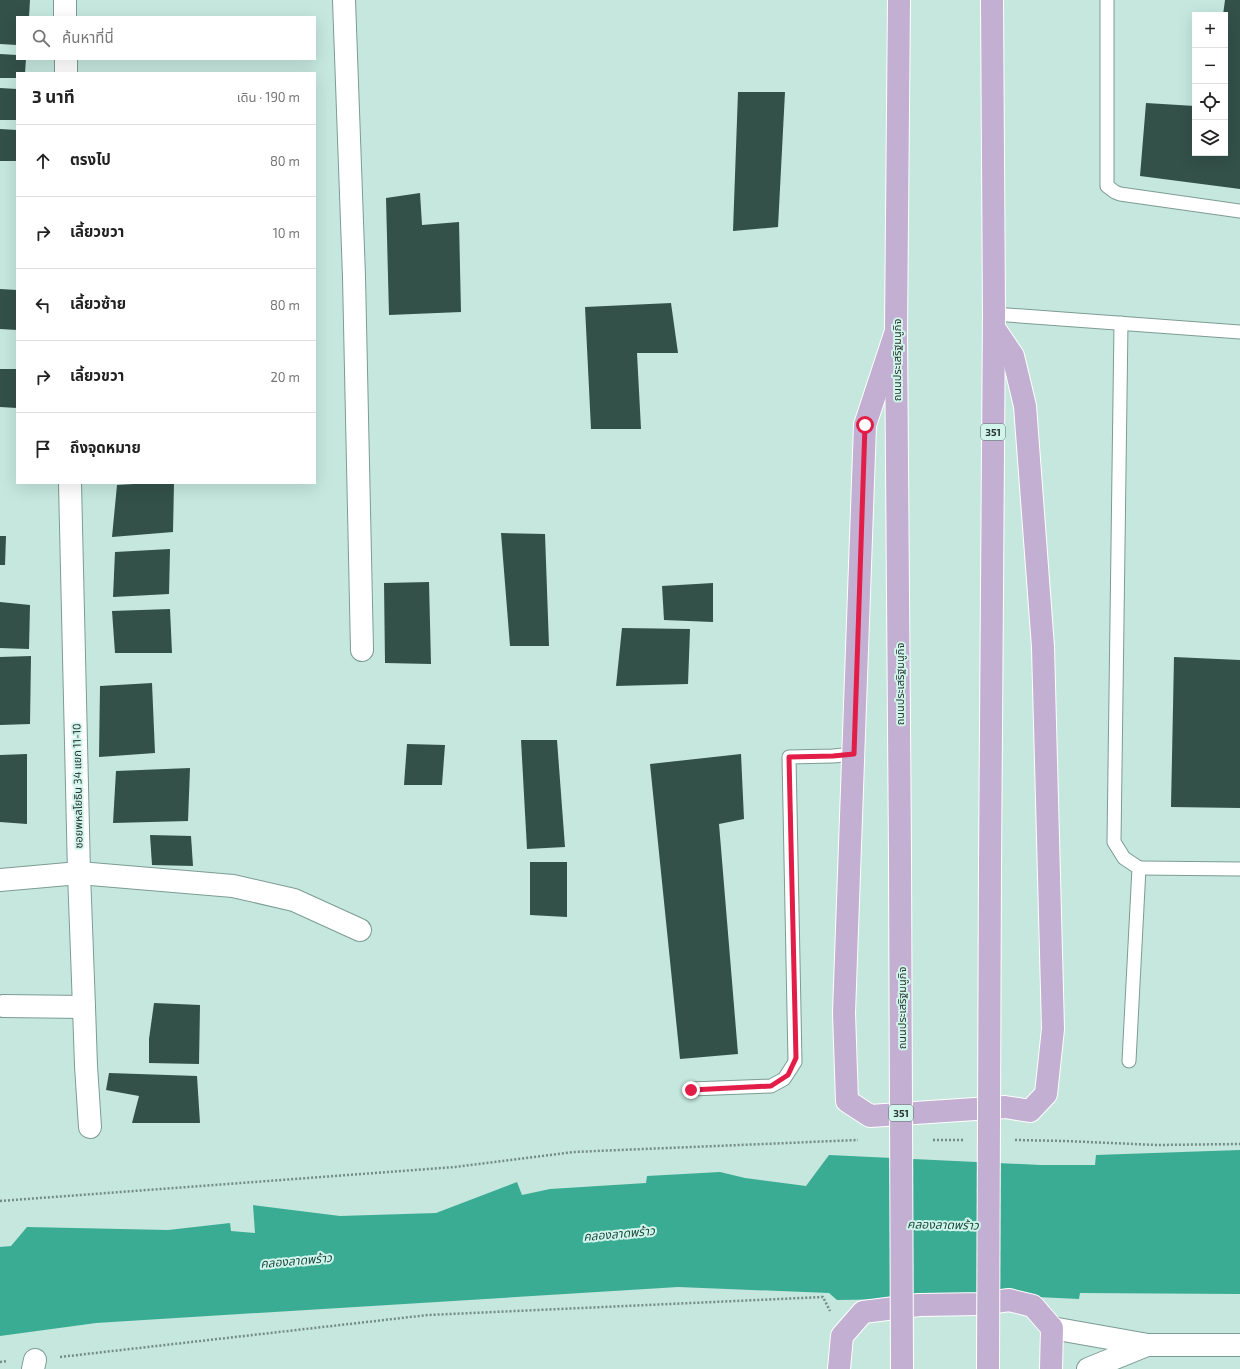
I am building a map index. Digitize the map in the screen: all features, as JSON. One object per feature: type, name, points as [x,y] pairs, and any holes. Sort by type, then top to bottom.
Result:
[{"type":"main road","name":"ถนนประเสริฐมนูกิจ","points":[[899,0],[896,331],[902,1369]]},
{"type":"main road","name":"351","points":[[988,1369],[994,321],[992,0]]},
{"type":"main road","points":[[896,331],[865,425],[844,1013],[847,1101],[870,1116],[1005,1107],[1030,1111],[1046,1094],[1053,1029],[1043,647],[1024,406],[1013,356],[994,321]]},
{"type":"main road","points":[[839,1369],[842,1336],[863,1312],[919,1305],[981,1304],[1009,1300],[1033,1306],[1052,1328],[1051,1369]]},
{"type":"street","points":[[65,0],[65,16]]},
{"type":"street","points":[[344,0],[354,277],[362,650]]},
{"type":"street","points":[[66,60],[66,72]]},
{"type":"street","name":"ซอยพหลโยธิน 34 แยก 11-10","points":[[70,484],[79,873],[86,1066],[90,1126]]},
{"type":"street","points":[[0,880],[79,873],[233,886],[294,900],[360,930]]},
{"type":"street","points":[[3,1006],[84,1007]]},
{"type":"street","points":[[1052,1328],[1148,1345],[1240,1345]]},
{"type":"street","points":[[1088,1369],[1148,1345]]},
{"type":"lane","points":[[1107,0],[1108,186],[1120,194],[1240,211]]},
{"type":"lane","points":[[994,321],[1121,323],[1240,332]]},
{"type":"lane","points":[[1121,323],[1114,842],[1124,858],[1139,868],[1240,869]]},
{"type":"lane","points":[[691,1090],[771,1086],[784,1079],[795,1062],[789,757],[854,754]]},
{"type":"lane","points":[[1129,1061],[1139,868]]},
{"type":"path","points":[[0,1201],[447,1168],[573,1152],[862,1140]]},
{"type":"path","points":[[932,1140],[971,1140]]},
{"type":"path","points":[[1010,1140],[1065,1140],[1157,1145],[1240,1144]]},
{"type":"path","points":[[0,1362],[34,1364],[428,1315],[823,1297],[842,1336]]},
{"type":"water","name":"คลองลาดพร้าว","points":[[1240,1150],[1240,1294],[1080,1293],[1079,1299],[1037,1297],[837,1300],[829,1293],[678,1287],[96,1323],[0,1336],[0,1247],[11,1246],[27,1227],[168,1230],[230,1223],[231,1231],[255,1233],[253,1205],[340,1216],[436,1213],[517,1182],[522,1195],[550,1189],[646,1183],[647,1176],[720,1172],[745,1178],[806,1186],[829,1155],[1040,1165],[1095,1165],[1096,1155]]},
{"type":"building","points":[[0,0],[30,0],[29,16],[16,16],[16,45],[0,44]]},
{"type":"building","points":[[1225,0],[1240,0],[1240,189],[1140,176],[1146,103],[1192,106],[1192,156],[1228,156],[1228,12],[1223,12]]},
{"type":"building","points":[[0,54],[16,55],[16,60],[26,60],[25,72],[16,72],[16,78],[0,78]]},
{"type":"building","points":[[0,88],[16,89],[16,120],[0,120]]},
{"type":"building","points":[[738,92],[785,92],[778,227],[733,231]]},
{"type":"building","points":[[0,129],[16,130],[16,161],[0,161]]},
{"type":"building","points":[[420,193],[422,225],[459,222],[461,312],[389,315],[386,198]]},
{"type":"building","points":[[0,289],[16,290],[16,330],[0,329]]},
{"type":"building","points":[[671,303],[678,353],[637,353],[641,429],[591,429],[585,307]]},
{"type":"building","points":[[0,369],[16,369],[16,408],[0,407]]},
{"type":"building","points":[[174,484],[173,532],[112,537],[117,485]]},
{"type":"building","points":[[501,533],[545,534],[549,646],[510,646]]},
{"type":"building","points":[[0,536],[6,536],[5,565],[0,565]]},
{"type":"building","points":[[170,549],[169,594],[113,597],[115,552]]},
{"type":"building","points":[[429,582],[431,664],[385,663],[384,583]]},
{"type":"building","points":[[713,583],[713,622],[664,620],[662,586]]},
{"type":"building","points":[[0,602],[30,605],[29,649],[0,648]]},
{"type":"building","points":[[170,609],[172,653],[115,653],[112,611]]},
{"type":"building","points":[[622,628],[690,629],[688,684],[616,686]]},
{"type":"building","points":[[31,656],[30,724],[0,725],[0,657]]},
{"type":"building","points":[[1174,657],[1240,660],[1240,808],[1171,807]]},
{"type":"building","points":[[152,683],[155,753],[99,757],[100,686]]},
{"type":"building","points":[[521,740],[557,740],[565,847],[527,849]]},
{"type":"building","points":[[407,744],[445,745],[442,785],[404,785]]},
{"type":"building","points":[[27,754],[27,824],[0,822],[0,755]]},
{"type":"building","points":[[741,754],[744,819],[719,824],[738,1054],[680,1059],[650,764]]},
{"type":"building","points":[[190,768],[188,821],[113,823],[116,771]]},
{"type":"building","points":[[150,835],[191,836],[193,866],[152,865]]},
{"type":"building","points":[[530,862],[567,862],[567,917],[530,915]]},
{"type":"building","points":[[154,1003],[200,1005],[199,1064],[149,1063],[149,1039]]},
{"type":"building","points":[[109,1073],[197,1076],[200,1123],[132,1123],[139,1096],[106,1090]]},
{"type":"route","points":[[691,1090],[771,1086],[788,1075],[795,1062],[789,757],[854,754],[865,425]]}]
